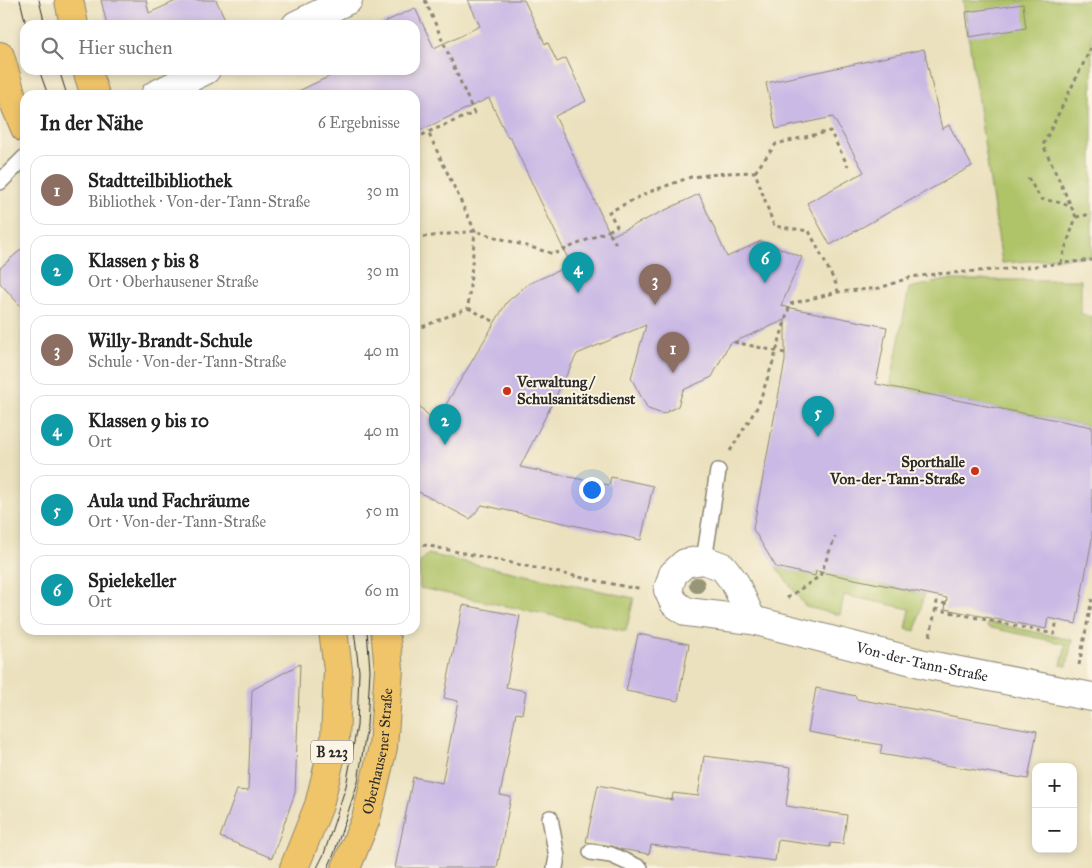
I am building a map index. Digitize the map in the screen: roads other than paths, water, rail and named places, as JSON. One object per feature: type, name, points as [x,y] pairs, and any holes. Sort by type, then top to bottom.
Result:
[{"type":"main road","points":[[69,0],[73,20]]},
{"type":"main road","points":[[0,56],[13,100],[20,116]]},
{"type":"main road","points":[[89,75],[93,90]]},
{"type":"main road","name":"B 223","points":[[294,868],[319,805],[335,739],[338,670],[334,635]]},
{"type":"main road","name":"Oberhausener Straße","points":[[346,868],[366,819],[383,748],[389,669],[386,635]]},
{"type":"street","points":[[306,20],[348,0]]},
{"type":"street","points":[[165,90],[196,75]]},
{"type":"street","points":[[704,560],[723,567],[735,583],[752,620]]},
{"type":"street","name":"Von-der-Tann-Straße","points":[[704,560],[685,563],[673,574],[668,590],[674,603],[687,612],[752,620],[924,664],[1083,695]]},
{"type":"lane","points":[[0,182],[20,163]]},
{"type":"lane","points":[[704,560],[718,471]]},
{"type":"lane","points":[[550,818],[557,857],[555,868]]},
{"type":"lane","points":[[591,852],[611,855],[640,868]]},
{"type":"tram line","points":[[20,0],[25,20]]},
{"type":"tram line","points":[[39,0],[44,20]]},
{"type":"tram line","points":[[41,75],[46,90]]},
{"type":"tram line","points":[[61,75],[65,90]]},
{"type":"tram line","points":[[317,868],[324,854],[346,786],[357,726],[359,671],[355,635]]},
{"type":"tram line","points":[[328,868],[358,782],[367,725],[370,670],[367,635]]},
{"type":"place","name":"Spielekeller","points":[[765,283]]},
{"type":"place","name":"Klassen 9 bis 10","points":[[578,293]]},
{"type":"place","name":"Willy-Brandt-Schule","points":[[655,305]]},
{"type":"place","name":"Stadtteilbibliothek","points":[[673,373]]},
{"type":"place","name":"Verwaltung / Schulsanitätsdienst","points":[[507,391]]},
{"type":"place","name":"Aula und Fachräume","points":[[818,437]]},
{"type":"place","name":"Klassen 5 bis 8","points":[[445,445]]},
{"type":"place","name":"Sporthalle Von-der-Tann-Straße","points":[[975,471]]}]
